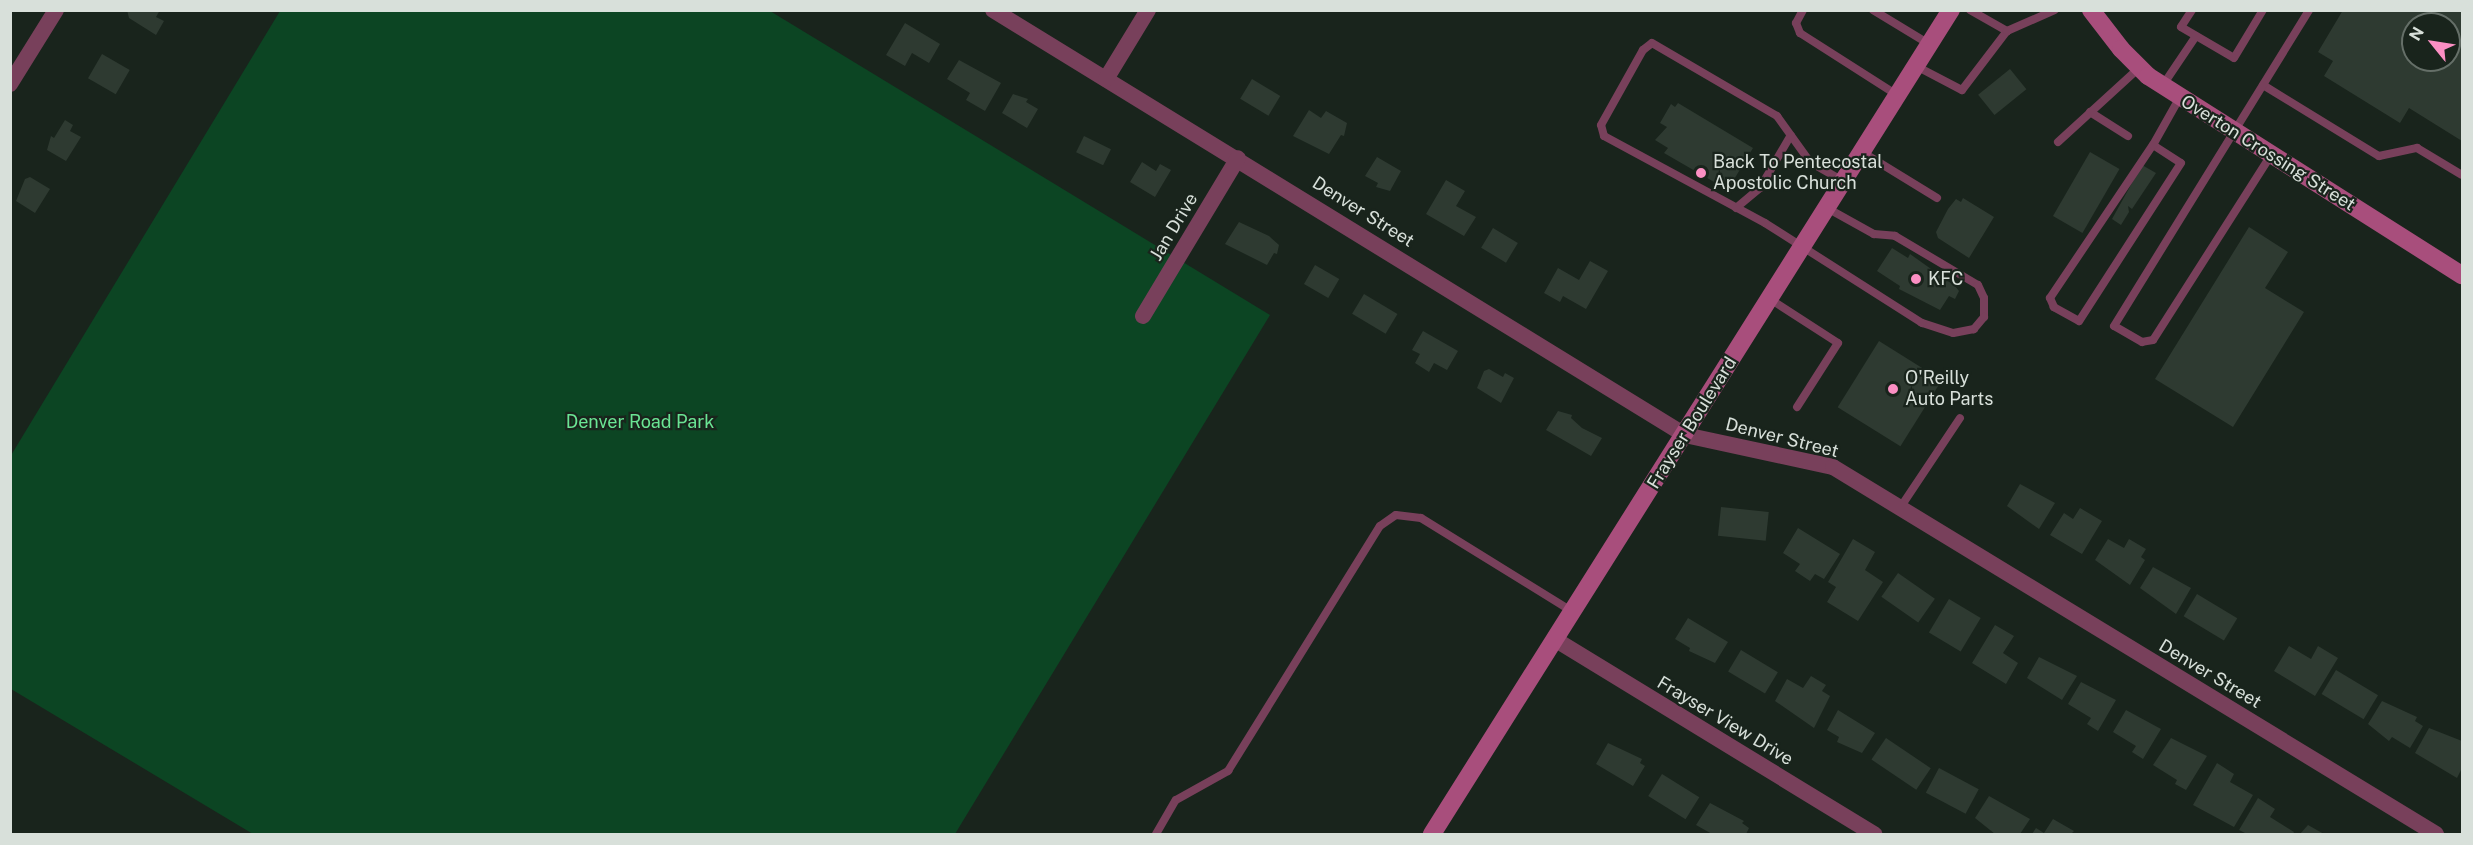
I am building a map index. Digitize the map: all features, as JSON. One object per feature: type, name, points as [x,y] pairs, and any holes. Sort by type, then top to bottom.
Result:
[{"type":"main road","name":"Frayser Boulevard","points":[[1432,834],[1951,10]]},
{"type":"main road","name":"Overton Crossing Street","points":[[2091,10],[2139,68],[2163,86],[2463,275]]},
{"type":"street","points":[[10,84],[56,10]]},
{"type":"street","name":"Denver Street","points":[[993,10],[1238,158],[1685,435],[1833,467],[2436,834]]},
{"type":"street","points":[[1107,79],[1148,10]]},
{"type":"street","name":"Jan Drive","points":[[1143,316],[1238,158]]},
{"type":"street","name":"Frayser View Drive","points":[[1556,640],[1874,834]]},
{"type":"lane","points":[[1803,10],[1796,23],[1800,33],[1897,95]]},
{"type":"lane","points":[[1873,10],[1929,44]]},
{"type":"lane","points":[[1970,10],[2007,31]]},
{"type":"lane","points":[[1916,66],[1962,90],[2007,31],[2055,10]]},
{"type":"lane","points":[[2192,10],[2181,27],[2234,58],[2263,10]]},
{"type":"lane","points":[[2271,155],[2153,340],[2142,342],[2114,326],[2123,307],[2204,184],[2233,131],[2309,10]]},
{"type":"lane","points":[[2163,86],[2196,36]]},
{"type":"lane","points":[[1827,208],[1874,234],[1895,236],[1978,285],[1984,298],[1984,316],[1974,329],[1953,333],[1922,323],[1736,208],[1604,136],[1601,125],[1643,50],[1652,43],[1777,116],[1810,162],[1844,182]]},
{"type":"lane","points":[[2058,142],[2139,68]]},
{"type":"lane","points":[[2263,85],[2379,156],[2417,147],[2463,175]]},
{"type":"lane","points":[[2153,145],[2181,163],[2079,321],[2054,307],[2050,298],[2153,145],[2180,97]]},
{"type":"lane","points":[[2090,112],[2128,136]]},
{"type":"lane","points":[[1736,208],[1760,188],[1791,135]]},
{"type":"lane","points":[[1862,152],[1937,198]]},
{"type":"lane","points":[[1770,299],[1838,343],[1797,407]]},
{"type":"lane","points":[[1900,508],[1960,418]]},
{"type":"lane","points":[[1156,834],[1176,800],[1228,771],[1380,526],[1396,515],[1421,518],[1573,613]]},
{"type":"green space","name":"Denver Road Park","points":[[280,11],[770,11],[1270,315],[955,834],[253,834],[11,689],[10,457]]},
{"type":"building","points":[[127,10],[160,10],[156,17],[164,21],[156,35],[129,18]]},
{"type":"building","points":[[2343,10],[2462,10],[2462,141],[2409,108],[2400,123],[2324,76],[2333,61],[2318,52]]},
{"type":"building","points":[[905,23],[940,44],[929,63],[912,53],[905,66],[886,55]]},
{"type":"building","points":[[102,54],[130,70],[116,94],[88,78]]},
{"type":"building","points":[[959,60],[1001,83],[985,111],[966,100],[970,93],[947,79]]},
{"type":"building","points":[[2010,69],[2026,89],[1994,115],[1978,95]]},
{"type":"building","points":[[1252,79],[1280,96],[1268,116],[1240,99]]},
{"type":"building","points":[[1013,94],[1028,99],[1026,102],[1038,109],[1027,128],[1002,113]]},
{"type":"building","points":[[1678,103],[1753,148],[1730,186],[1723,182],[1721,186],[1664,153],[1668,148],[1655,140],[1667,127],[1660,123],[1671,104],[1675,107]]},
{"type":"building","points":[[1309,110],[1321,118],[1326,111],[1347,123],[1344,136],[1341,135],[1329,154],[1293,136]]},
{"type":"building","points":[[65,120],[73,125],[70,131],[81,137],[66,161],[47,150],[51,136],[54,138]]},
{"type":"building","points":[[1084,136],[1111,149],[1103,165],[1076,152]]},
{"type":"building","points":[[2090,152],[2119,169],[2082,233],[2053,216]]},
{"type":"building","points":[[1377,157],[1401,171],[1390,191],[1376,187],[1378,183],[1365,176]]},
{"type":"building","points":[[1142,162],[1156,171],[1160,164],[1171,170],[1155,197],[1130,182]]},
{"type":"building","points":[[2142,165],[2156,173],[2132,209],[2128,206],[2129,212],[2121,225],[2112,219]]},
{"type":"building","points":[[30,177],[50,189],[35,213],[16,201],[25,179]]},
{"type":"building","points":[[1446,180],[1465,191],[1456,206],[1476,217],[1464,236],[1426,214]]},
{"type":"building","points":[[1963,198],[1994,217],[1969,258],[1938,238],[1936,232],[1948,209],[1956,199],[1961,202]]},
{"type":"building","points":[[1239,222],[1269,236],[1279,245],[1277,254],[1274,253],[1267,265],[1225,244]]},
{"type":"building","points":[[2249,227],[2288,252],[2265,288],[2304,312],[2233,427],[2155,379]]},
{"type":"building","points":[[1493,228],[1518,243],[1506,263],[1481,248]]},
{"type":"building","name":"KFC","points":[[1892,248],[1908,258],[1910,254],[1955,286],[1959,291],[1955,299],[1949,296],[1940,310],[1899,289],[1900,286],[1877,271]]},
{"type":"building","points":[[1590,261],[1608,271],[1586,309],[1563,296],[1560,302],[1544,293],[1558,268],[1579,280]]},
{"type":"building","points":[[1315,265],[1339,279],[1328,298],[1304,284]]},
{"type":"building","points":[[1364,294],[1397,314],[1386,334],[1352,314]]},
{"type":"building","points":[[1423,331],[1458,351],[1447,370],[1434,363],[1429,372],[1415,363],[1420,354],[1412,350]]},
{"type":"building","name":"O'Reilly Auto Parts","points":[[1879,341],[1942,380],[1900,446],[1838,407]]},
{"type":"building","points":[[1489,369],[1503,377],[1505,373],[1514,378],[1501,403],[1477,388],[1484,371]]},
{"type":"building","points":[[1558,411],[1572,415],[1571,418],[1582,428],[1602,438],[1591,456],[1546,430]]},
{"type":"building","points":[[2020,484],[2055,503],[2039,529],[2007,506]]},
{"type":"building","points":[[1721,507],[1769,512],[1766,541],[1718,536]]},
{"type":"building","points":[[2080,508],[2102,521],[2082,554],[2050,535],[2064,513],[2073,519]]},
{"type":"building","points":[[1798,528],[1840,554],[1824,579],[1815,574],[1810,581],[1795,571],[1800,564],[1783,553]]},
{"type":"building","points":[[1853,539],[1875,552],[1865,570],[1883,582],[1858,621],[1827,602],[1836,587],[1828,582]]},
{"type":"building","points":[[2108,539],[2124,548],[2129,539],[2146,549],[2141,557],[2145,560],[2130,585],[2095,560]]},
{"type":"building","points":[[2153,567],[2191,588],[2176,614],[2140,588]]},
{"type":"building","points":[[1898,573],[1935,599],[1918,623],[1881,597]]},
{"type":"building","points":[[2197,594],[2237,618],[2224,640],[2184,616]]},
{"type":"building","points":[[1949,599],[1981,618],[1961,651],[1929,632]]},
{"type":"building","points":[[1688,618],[1728,642],[1715,663],[1689,651],[1690,648],[1675,639]]},
{"type":"building","points":[[1995,625],[2014,636],[2003,653],[2018,663],[2006,684],[1972,663]]},
{"type":"building","points":[[2289,646],[2311,659],[2318,646],[2338,658],[2315,696],[2274,671]]},
{"type":"building","points":[[1741,650],[1778,672],[1765,694],[1728,671]]},
{"type":"building","points":[[2039,657],[2077,676],[2062,700],[2027,678]]},
{"type":"building","points":[[2336,670],[2378,695],[2364,719],[2322,694]]},
{"type":"building","points":[[1811,676],[1826,685],[1822,691],[1830,696],[1814,728],[1775,701],[1787,679],[1803,688]]},
{"type":"building","points":[[2081,682],[2116,700],[2098,731],[2087,724],[2091,718],[2068,704]]},
{"type":"building","points":[[2382,701],[2417,717],[2415,721],[2423,726],[2410,748],[2392,737],[2389,741],[2368,724]]},
{"type":"building","points":[[1838,710],[1875,733],[1862,753],[1837,742],[1839,737],[1827,730]]},
{"type":"building","points":[[2126,710],[2161,729],[2143,759],[2132,752],[2136,746],[2113,732]]},
{"type":"building","points":[[2429,728],[2462,741],[2462,768],[2457,778],[2415,753]]},
{"type":"building","points":[[1886,738],[1931,768],[1916,790],[1871,760]]},
{"type":"building","points":[[2171,738],[2207,756],[2186,790],[2175,784],[2177,780],[2153,765]]},
{"type":"building","points":[[1608,743],[1642,759],[1640,763],[1645,766],[1633,786],[1596,764]]},
{"type":"building","points":[[2217,763],[2234,774],[2230,782],[2253,795],[2234,827],[2193,805]]},
{"type":"building","points":[[1939,768],[1979,789],[1966,814],[1926,793]]},
{"type":"building","points":[[1662,774],[1699,797],[1686,819],[1648,796]]},
{"type":"building","points":[[1989,796],[2030,819],[2020,834],[1995,834],[1975,818]]},
{"type":"building","points":[[2258,798],[2275,809],[2270,817],[2294,832],[2293,834],[2247,834],[2239,830]]},
{"type":"building","points":[[1710,803],[1744,821],[1742,823],[1749,828],[1746,834],[1712,834],[1696,825]]},
{"type":"building","points":[[2053,819],[2074,831],[2071,834],[2032,834],[2036,828],[2044,833]]},
{"type":"building","points":[[2308,825],[2324,834],[2300,834]]},
{"type":"place","name":"Back To Pentecostal Apostolic Church","points":[[1701,173]]},
{"type":"place","name":"KFC","points":[[1916,279]]},
{"type":"place","name":"O'Reilly Auto Parts","points":[[1893,389]]}]
